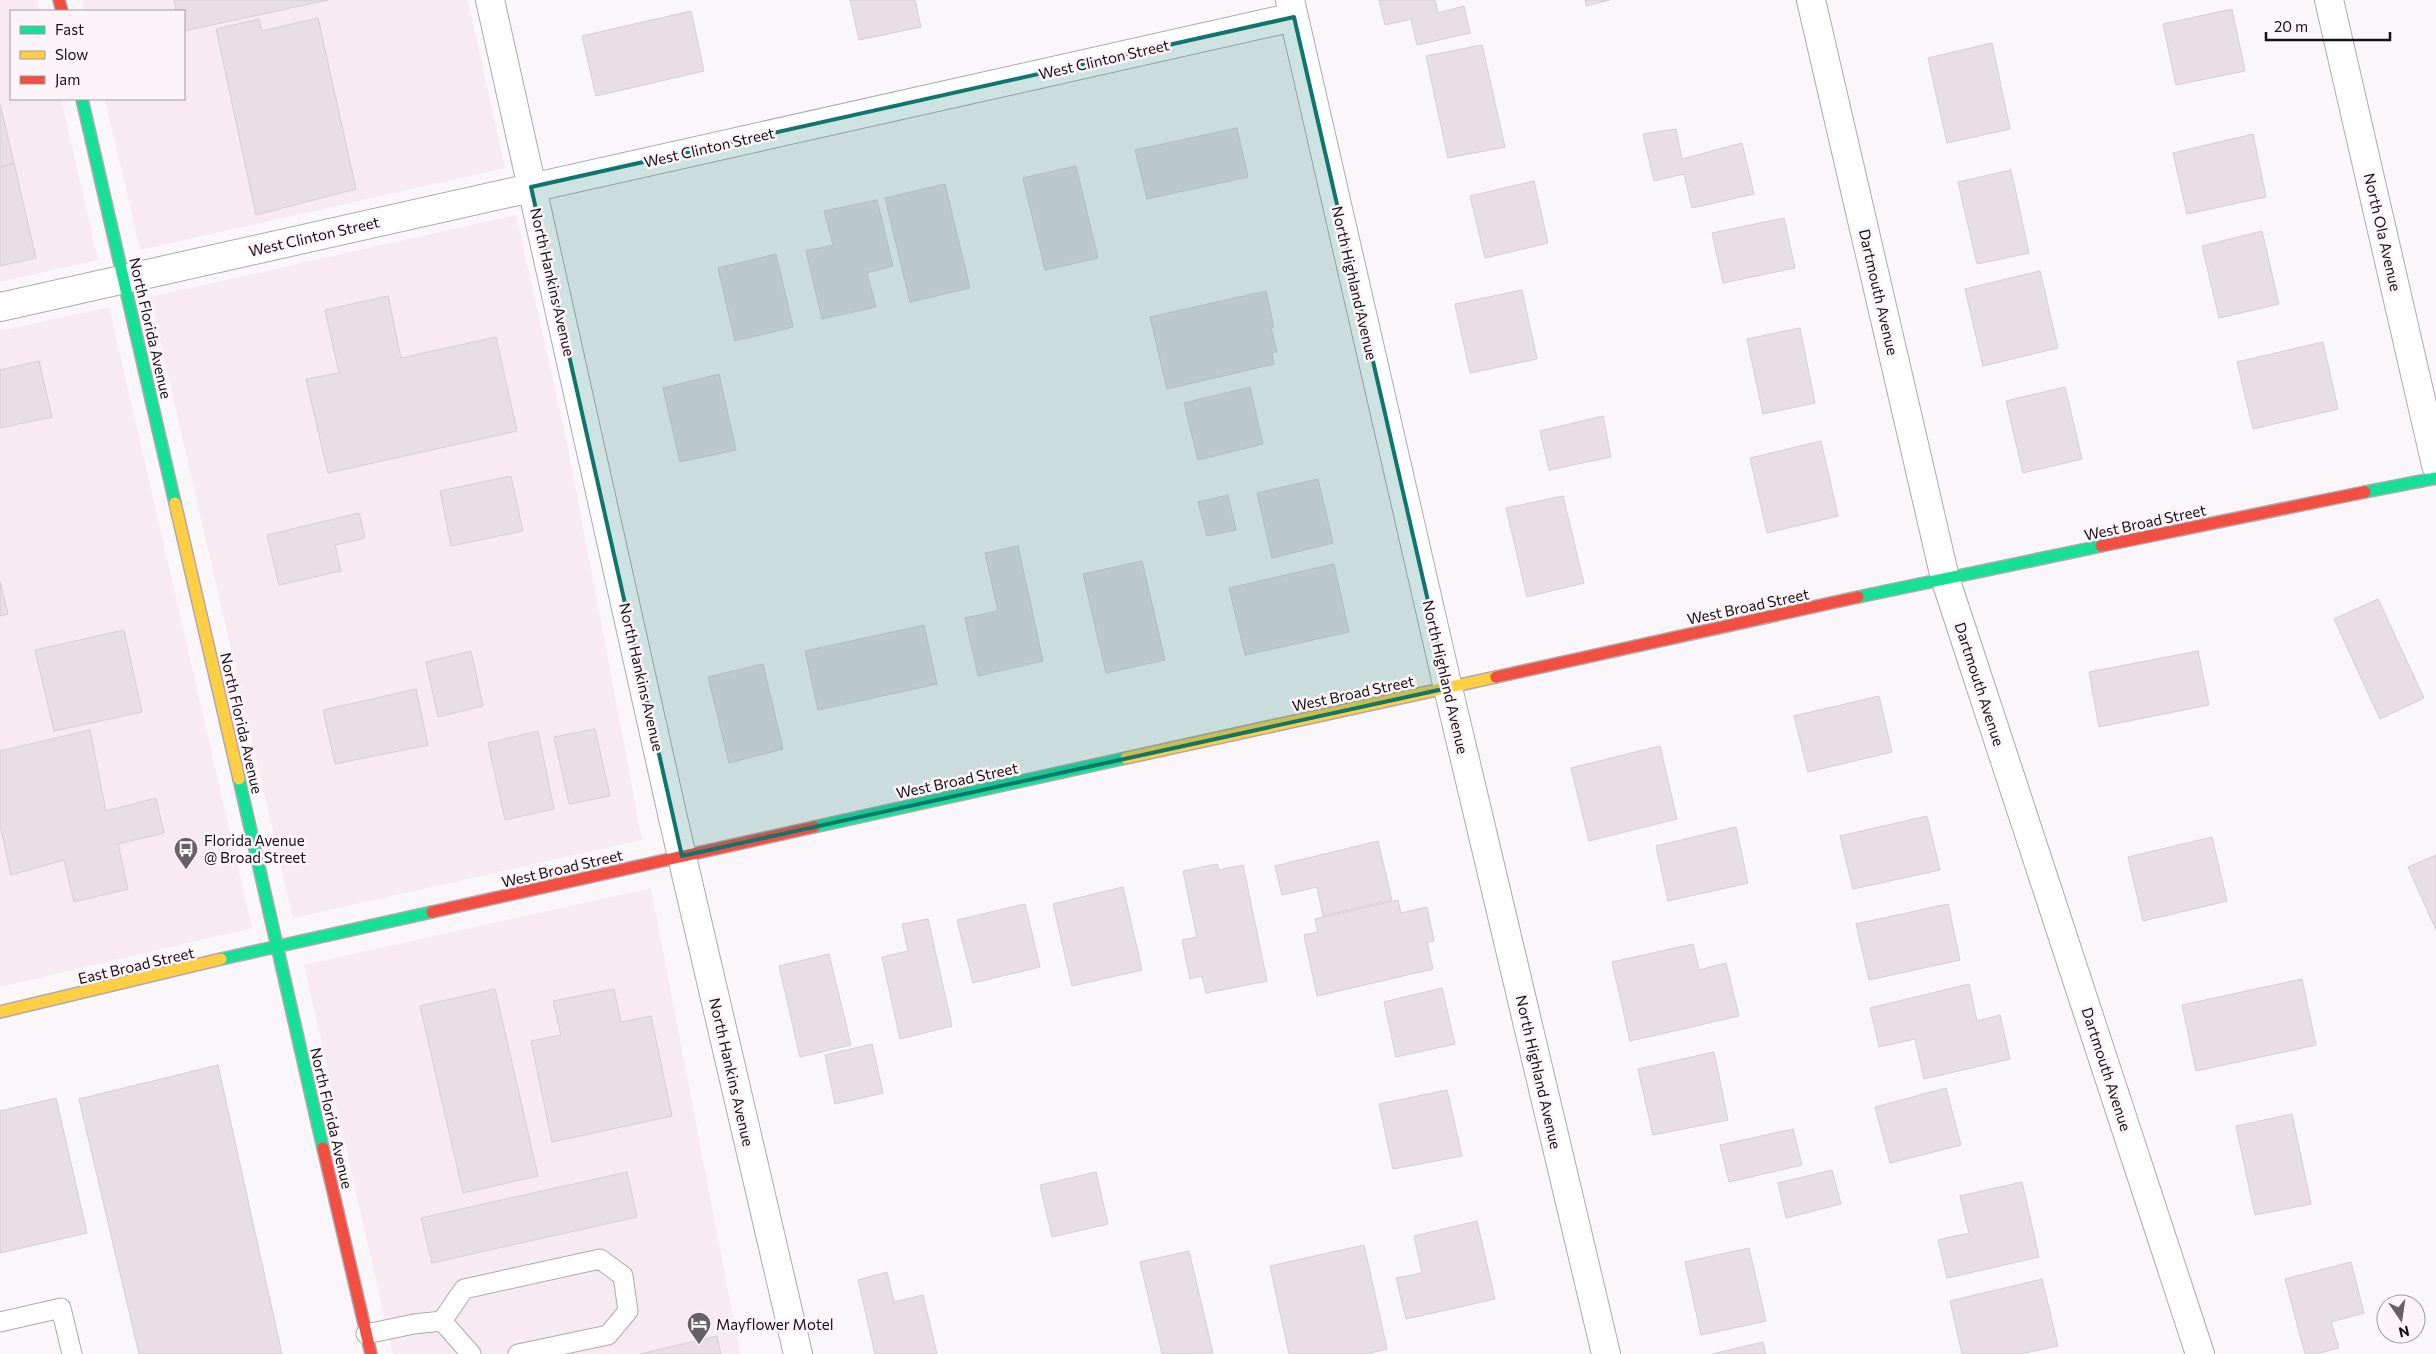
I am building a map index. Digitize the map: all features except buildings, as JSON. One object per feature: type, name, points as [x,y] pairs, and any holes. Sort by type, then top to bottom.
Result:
[{"type":"street","name":"North Hankins Avenue","points":[[490,0],[682,856],[798,1354]]},
{"type":"street","name":"Dartmouth Avenue","points":[[1812,0],[1945,578],[2200,1354]]},
{"type":"street","name":"North Ola Avenue","points":[[2329,0],[2436,465]]},
{"type":"street","name":"West Clinton Street","points":[[0,307],[531,186],[1292,8]]},
{"type":"street","name":"North Highland Avenue","points":[[1292,8],[1448,688],[1606,1354]]},
{"type":"street","name":"North Florida Avenue","points":[[82,100],[371,1354]]},
{"type":"street","name":"West Broad Street","points":[[278,946],[1945,578],[2436,478]]},
{"type":"street","name":"East Broad Street","points":[[0,1012],[278,946]]},
{"type":"lane","points":[[366,1334],[414,1324],[442,1321],[464,1289],[600,1259],[623,1276],[628,1312],[608,1335],[518,1354]]},
{"type":"lane","points":[[0,1322],[62,1308],[72,1354]]},
{"type":"lane","points":[[442,1321],[470,1354]]},
{"type":"highlighted area","points":[[1294,17],[1448,688],[682,856],[531,187]]},
{"type":"shaded area","points":[[0,0],[38,0],[40,10],[10,10],[10,100],[61,100],[98,260],[0,282]]},
{"type":"shaded area","points":[[82,0],[468,0],[505,168],[140,250],[105,100],[185,100],[185,10],[84,10]]},
{"type":"shaded area","points":[[516,215],[567,442],[642,840],[293,918],[150,297]]},
{"type":"shaded area","points":[[109,307],[252,928],[0,987],[0,331]]},
{"type":"shaded area","points":[[651,888],[740,1354],[393,1354],[304,965]]},
{"type":"traffic: fast","points":[[82,100],[175,503]]},
{"type":"traffic: fast","points":[[2365,492],[2436,478]]},
{"type":"traffic: fast","points":[[1858,597],[2101,546]]},
{"type":"traffic: fast","points":[[814,827],[1126,758]]},
{"type":"traffic: fast","points":[[239,779],[323,1148]]},
{"type":"traffic: fast","points":[[221,959],[432,912]]},
{"type":"traffic: slow","points":[[175,503],[239,779]]},
{"type":"traffic: slow","points":[[1126,758],[1496,677]]},
{"type":"traffic: slow","points":[[0,1012],[221,959]]},
{"type":"traffic: jam","points":[[59,0],[62,10]]},
{"type":"traffic: jam","points":[[2101,546],[2365,492]]},
{"type":"traffic: jam","points":[[1496,677],[1858,597]]},
{"type":"traffic: jam","points":[[432,912],[814,827]]},
{"type":"traffic: jam","points":[[323,1148],[371,1354]]},
{"type":"place","name":"Florida Avenue @ Broad Street","points":[[186,870]]},
{"type":"place","name":"Mayflower Motel","points":[[699,1345]]}]
